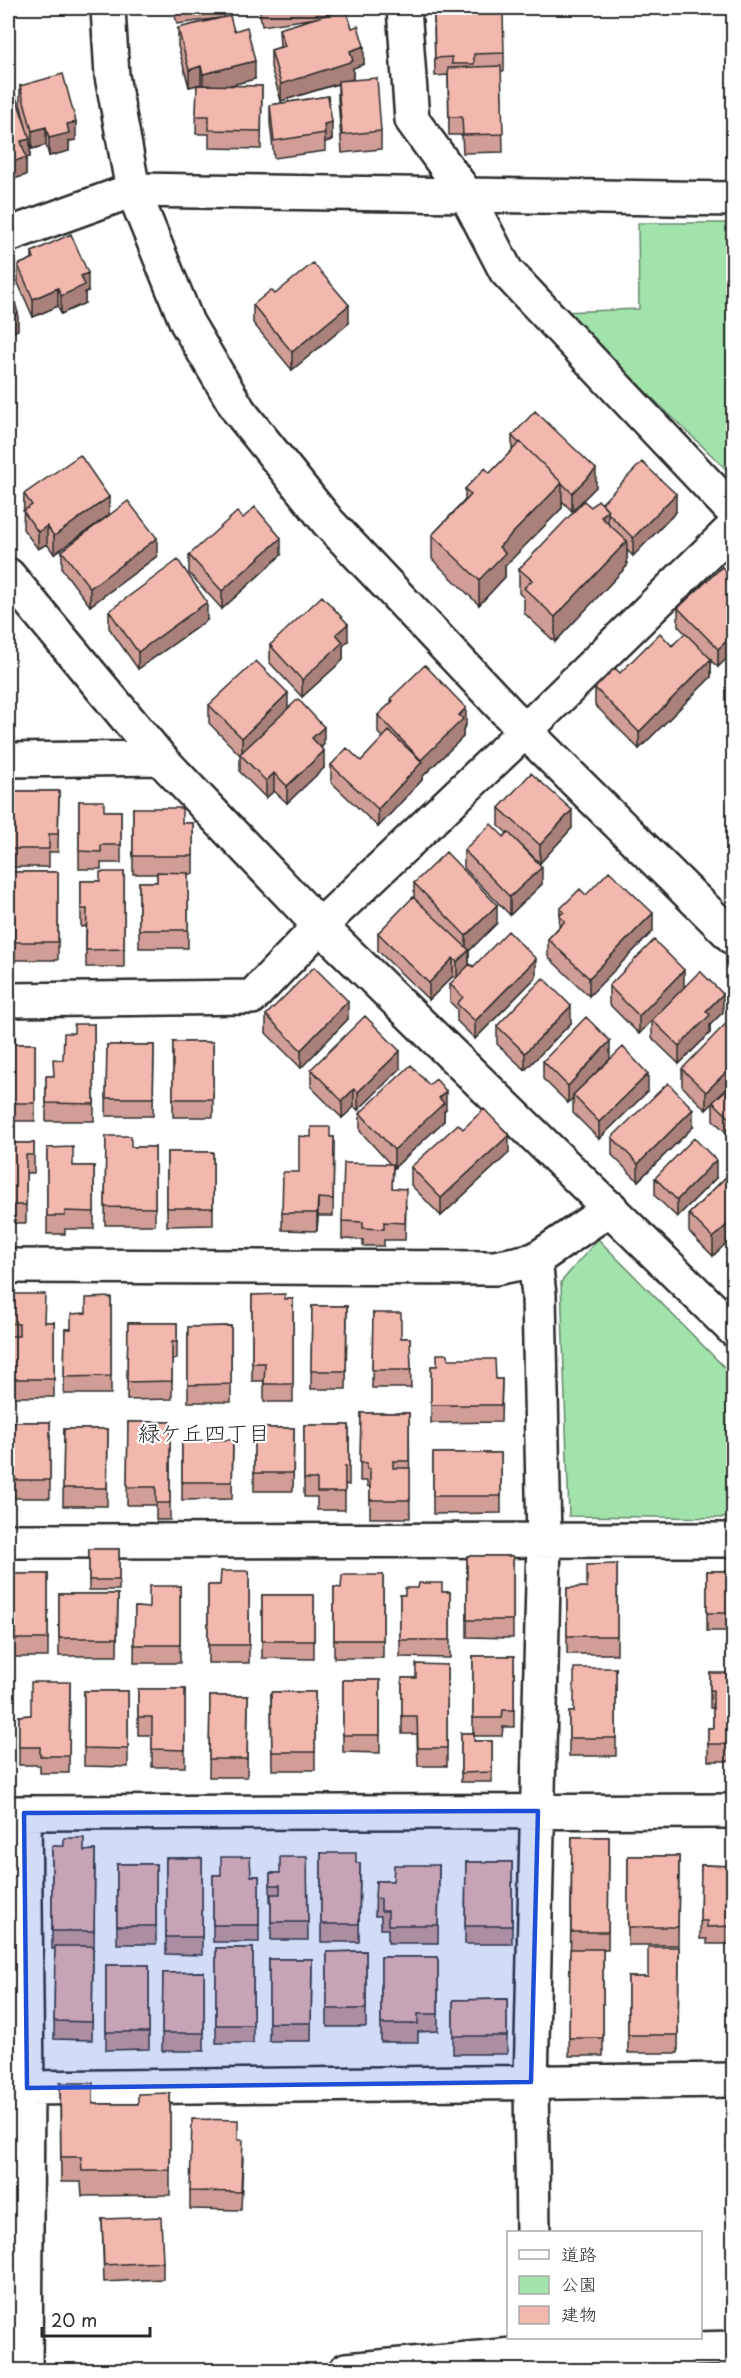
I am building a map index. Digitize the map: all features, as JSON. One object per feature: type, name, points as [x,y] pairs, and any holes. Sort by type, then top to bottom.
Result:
[{"type":"street","points":[[108,8],[112,76],[133,190],[187,323],[239,411],[328,522],[525,731],[734,938]]},
{"type":"street","points":[[404,8],[412,120],[466,194],[506,271],[734,512]]},
{"type":"street","points":[[8,235],[133,190],[734,199]]},
{"type":"street","points":[[8,1000],[252,997],[320,926],[525,731],[734,527]]},
{"type":"street","points":[[8,575],[160,758],[320,926],[734,1330]]},
{"type":"street","points":[[8,760],[160,758]]},
{"type":"street","points":[[8,1266],[495,1268],[535,1260],[611,1208]]},
{"type":"street","points":[[533,2231],[531,2082],[544,1540],[539,1295],[535,1260]]},
{"type":"street","points":[[8,1541],[734,1540]]},
{"type":"street","points":[[26,2370],[27,2088],[16,1813],[734,1811]]},
{"type":"street","points":[[27,2088],[734,2080]]},
{"type":"street","points":[[346,2370],[535,2345],[734,2348]]},
{"type":"highlighted area","points":[[538,1811],[531,2082],[27,2088],[24,1813]]},
{"type":"green space","points":[[638,223],[733,223],[733,466],[727,470],[563,312],[639,309]]},
{"type":"green space","points":[[598,1239],[733,1376],[733,1518],[569,1516],[561,1282]]},
{"type":"building","points":[[346,9],[352,28],[358,26],[364,46],[350,51],[353,61],[281,84],[271,50],[285,46],[279,29]]},
{"type":"building","points":[[503,13],[504,53],[474,54],[474,64],[452,64],[452,57],[435,58],[434,15]]},
{"type":"building","points":[[230,16],[234,31],[247,27],[255,61],[203,74],[201,66],[189,70],[178,28]]},
{"type":"building","points":[[501,66],[503,134],[463,135],[462,117],[449,117],[448,68]]},
{"type":"building","points":[[63,74],[76,122],[67,124],[69,133],[49,138],[46,127],[32,131],[20,86]]},
{"type":"building","points":[[377,78],[381,131],[342,135],[338,81]]},
{"type":"building","points":[[197,85],[262,86],[261,131],[209,130],[209,116],[196,116]]},
{"type":"building","points":[[15,94],[30,139],[21,141],[26,157],[8,164],[8,96]]},
{"type":"building","points":[[328,96],[332,122],[324,124],[325,133],[274,141],[270,105]]},
{"type":"building","points":[[71,234],[88,273],[81,276],[85,285],[61,296],[58,288],[33,299],[18,265],[34,258],[32,252]]},
{"type":"building","points":[[313,263],[349,305],[292,352],[253,305],[271,290],[275,294]]},
{"type":"building","points":[[8,279],[18,313],[8,316]]},
{"type":"building","points":[[535,411],[596,469],[572,493],[512,436]]},
{"type":"building","points":[[520,442],[562,483],[499,547],[505,553],[479,580],[432,535],[471,495],[465,489],[485,468],[490,473]]},
{"type":"building","points":[[80,455],[109,497],[54,536],[47,526],[38,532],[23,511],[32,505],[24,494]]},
{"type":"building","points":[[642,462],[676,494],[633,538],[608,513],[602,503]]},
{"type":"building","points":[[598,500],[608,510],[601,517],[627,541],[555,617],[524,588],[532,580],[519,569],[584,501],[591,507]]},
{"type":"building","points":[[128,501],[157,538],[90,588],[62,551]]},
{"type":"building","points":[[255,507],[281,538],[222,591],[189,555],[237,512],[243,518]]},
{"type":"building","points":[[178,560],[207,602],[138,652],[109,611]]},
{"type":"building","points":[[734,565],[734,634],[718,649],[678,608],[722,567],[727,572]]},
{"type":"building","points":[[322,596],[348,624],[336,634],[343,642],[302,680],[270,645]]},
{"type":"building","points":[[660,633],[672,646],[685,633],[711,659],[639,732],[595,688],[615,668],[620,673]]},
{"type":"building","points":[[256,661],[288,693],[242,738],[209,705]]},
{"type":"building","points":[[425,665],[466,708],[459,715],[463,719],[421,760],[378,715],[393,701],[391,698]]},
{"type":"building","points":[[298,699],[324,727],[312,738],[324,751],[287,786],[274,773],[266,781],[240,754]]},
{"type":"building","points":[[389,731],[422,762],[378,809],[331,765],[347,748],[361,761]]},
{"type":"building","points":[[531,773],[572,810],[540,845],[499,808]]},
{"type":"building","points":[[8,791],[59,791],[58,834],[49,834],[49,849],[8,849]]},
{"type":"building","points":[[79,801],[104,801],[104,811],[121,811],[121,845],[101,845],[101,852],[79,851]]},
{"type":"building","points":[[133,808],[182,808],[182,823],[193,823],[193,856],[133,856]]},
{"type":"building","points":[[491,824],[504,837],[508,832],[542,867],[510,897],[464,850]]},
{"type":"building","points":[[446,852],[497,905],[466,936],[414,883]]},
{"type":"building","points":[[609,871],[653,913],[589,978],[548,939],[565,921],[559,916],[564,912],[560,909],[580,889],[586,895]]},
{"type":"building","points":[[8,872],[58,872],[58,942],[14,942],[14,912],[8,912]]},
{"type":"building","points":[[100,872],[124,872],[124,949],[86,950],[87,909],[81,909],[81,881],[100,881]]},
{"type":"building","points":[[157,872],[188,873],[188,930],[139,930],[139,882],[157,882]]},
{"type":"building","points":[[413,897],[469,950],[457,962],[453,958],[429,983],[378,933]]},
{"type":"building","points":[[508,931],[536,959],[475,1021],[457,1004],[463,997],[450,984],[470,964],[473,967]]},
{"type":"building","points":[[654,940],[684,970],[639,1016],[609,986]]},
{"type":"building","points":[[314,967],[348,1001],[301,1050],[266,1015]]},
{"type":"building","points":[[700,971],[723,994],[706,1011],[710,1015],[679,1046],[652,1020]]},
{"type":"building","points":[[543,978],[571,1006],[525,1053],[497,1026]]},
{"type":"building","points":[[734,1015],[734,1064],[706,1092],[682,1069]]},
{"type":"building","points":[[365,1016],[400,1051],[358,1092],[354,1089],[342,1101],[311,1069]]},
{"type":"building","points":[[586,1017],[610,1041],[568,1086],[543,1061]]},
{"type":"building","points":[[74,1024],[94,1024],[94,1104],[46,1103],[46,1076],[54,1076],[53,1059],[63,1060],[64,1033],[74,1033]]},
{"type":"building","points":[[8,1037],[15,1037],[15,1044],[35,1044],[35,1103],[8,1103]]},
{"type":"building","points":[[173,1042],[213,1042],[213,1099],[173,1099]]},
{"type":"building","points":[[107,1045],[154,1045],[153,1098],[106,1098]]},
{"type":"building","points":[[623,1047],[648,1074],[599,1122],[573,1095]]},
{"type":"building","points":[[411,1065],[429,1085],[436,1079],[446,1091],[439,1098],[444,1103],[394,1150],[360,1113]]},
{"type":"building","points":[[734,1082],[734,1122],[713,1102]]},
{"type":"building","points":[[668,1083],[693,1109],[638,1164],[612,1137]]},
{"type":"building","points":[[484,1109],[509,1135],[441,1198],[411,1167],[458,1124],[463,1129]]},
{"type":"building","points":[[311,1127],[330,1127],[330,1137],[334,1137],[333,1199],[318,1198],[317,1213],[282,1213],[283,1172],[299,1172],[299,1136],[311,1137]]},
{"type":"building","points":[[106,1136],[131,1136],[131,1147],[155,1147],[155,1208],[105,1207]]},
{"type":"building","points":[[694,1138],[716,1160],[677,1200],[655,1178]]},
{"type":"building","points":[[8,1143],[34,1143],[34,1155],[26,1155],[26,1205],[8,1205]]},
{"type":"building","points":[[73,1147],[73,1166],[94,1166],[94,1212],[65,1211],[65,1216],[47,1216],[47,1148]]},
{"type":"building","points":[[167,1152],[213,1152],[213,1208],[167,1208]]},
{"type":"building","points":[[344,1163],[393,1164],[392,1188],[406,1189],[405,1223],[384,1222],[384,1229],[363,1228],[363,1222],[342,1221]]},
{"type":"building","points":[[734,1169],[734,1218],[713,1238],[689,1214]]},
{"type":"building","points":[[8,1294],[45,1294],[44,1322],[54,1322],[54,1379],[9,1379],[10,1336],[19,1336],[19,1324],[8,1323]]},
{"type":"building","points":[[285,1294],[285,1299],[293,1299],[293,1384],[264,1384],[265,1363],[252,1363],[252,1295]]},
{"type":"building","points":[[111,1297],[111,1376],[64,1377],[65,1329],[71,1329],[71,1314],[86,1313],[86,1298]]},
{"type":"building","points":[[312,1306],[347,1306],[346,1371],[311,1371]]},
{"type":"building","points":[[373,1313],[401,1313],[401,1338],[410,1338],[411,1370],[372,1370]]},
{"type":"building","points":[[128,1323],[177,1323],[177,1342],[172,1342],[172,1381],[127,1382]]},
{"type":"building","points":[[231,1326],[231,1384],[188,1385],[188,1327]]},
{"type":"building","points":[[437,1354],[448,1354],[448,1359],[495,1359],[496,1379],[502,1379],[501,1405],[431,1405],[431,1366],[437,1366]]},
{"type":"building","points":[[361,1413],[409,1413],[409,1461],[393,1461],[393,1468],[410,1468],[410,1500],[370,1500],[370,1469],[367,1469],[367,1463],[360,1463]]},
{"type":"building","points":[[13,1422],[50,1422],[50,1480],[13,1480]]},
{"type":"building","points":[[128,1422],[170,1422],[170,1503],[156,1503],[156,1487],[127,1487]]},
{"type":"building","points":[[304,1425],[349,1425],[349,1467],[345,1466],[345,1492],[317,1492],[317,1479],[304,1479]]},
{"type":"building","points":[[254,1428],[294,1428],[293,1473],[254,1473]]},
{"type":"building","points":[[64,1429],[108,1429],[107,1488],[63,1488]]},
{"type":"building","points":[[182,1440],[233,1440],[232,1482],[182,1482]]},
{"type":"building","points":[[433,1453],[501,1453],[501,1496],[433,1496]]},
{"type":"building","points":[[89,1549],[119,1549],[119,1580],[89,1580]]},
{"type":"building","points":[[467,1556],[513,1556],[513,1620],[467,1620]]},
{"type":"building","points":[[617,1564],[617,1636],[567,1636],[567,1588],[587,1587],[587,1565]]},
{"type":"building","points":[[221,1571],[249,1571],[249,1645],[208,1645],[208,1585],[220,1585]]},
{"type":"building","points":[[707,1571],[734,1571],[734,1613],[707,1613]]},
{"type":"building","points":[[8,1574],[48,1574],[48,1639],[8,1639]]},
{"type":"building","points":[[342,1575],[383,1575],[383,1640],[334,1640],[334,1587],[341,1588]]},
{"type":"building","points":[[419,1583],[442,1583],[442,1592],[450,1592],[450,1640],[400,1640],[400,1595],[405,1595],[405,1588],[418,1588]]},
{"type":"building","points":[[149,1586],[180,1586],[180,1645],[134,1645],[135,1607],[149,1608]]},
{"type":"building","points":[[59,1594],[118,1594],[117,1638],[59,1638]]},
{"type":"building","points":[[262,1595],[314,1595],[314,1641],[262,1641]]},
{"type":"building","points":[[473,1656],[514,1656],[514,1710],[503,1710],[502,1718],[473,1718]]},
{"type":"building","points":[[416,1664],[447,1665],[447,1748],[418,1748],[417,1716],[402,1716],[402,1678],[416,1678]]},
{"type":"building","points":[[574,1668],[616,1668],[616,1738],[569,1738],[569,1712],[574,1712]]},
{"type":"building","points":[[710,1673],[730,1673],[730,1679],[734,1679],[734,1744],[708,1744],[708,1728],[713,1728],[713,1690],[710,1690]]},
{"type":"building","points":[[343,1680],[380,1680],[380,1735],[343,1735]]},
{"type":"building","points":[[31,1682],[70,1682],[69,1756],[40,1756],[40,1747],[19,1747],[19,1716],[31,1715]]},
{"type":"building","points":[[138,1689],[185,1689],[185,1750],[152,1749],[152,1717],[138,1717]]},
{"type":"building","points":[[84,1691],[128,1691],[128,1749],[84,1748]]},
{"type":"building","points":[[271,1692],[315,1692],[315,1752],[272,1752]]},
{"type":"building","points":[[210,1696],[248,1696],[247,1759],[209,1759]]},
{"type":"building","points":[[461,1733],[474,1733],[474,1741],[492,1741],[492,1772],[461,1773]]},
{"type":"building","points":[[572,1837],[609,1837],[608,1932],[571,1932]]},
{"type":"building","points":[[64,1838],[84,1838],[84,1851],[95,1850],[94,1931],[52,1931],[52,1846],[64,1846]]},
{"type":"building","points":[[321,1853],[356,1853],[356,1863],[360,1863],[359,1924],[321,1924]]},
{"type":"building","points":[[628,1856],[679,1856],[678,1927],[628,1927]]},
{"type":"building","points":[[221,1857],[250,1857],[251,1876],[259,1876],[259,1925],[213,1925],[213,1875],[221,1875]]},
{"type":"building","points":[[280,1857],[307,1857],[308,1922],[271,1922],[271,1894],[280,1894],[280,1885],[270,1885],[270,1873],[280,1873]]},
{"type":"building","points":[[166,1858],[202,1858],[202,1937],[166,1937]]},
{"type":"building","points":[[466,1862],[512,1862],[512,1926],[465,1926]]},
{"type":"building","points":[[117,1864],[156,1864],[156,1926],[117,1926]]},
{"type":"building","points":[[394,1865],[439,1865],[438,1925],[388,1925],[388,1911],[381,1911],[381,1899],[375,1898],[376,1881],[393,1881]]},
{"type":"building","points":[[701,1865],[734,1866],[734,1926],[707,1927],[707,1921],[700,1921]]},
{"type":"building","points":[[55,1946],[93,1946],[92,2022],[54,2021]]},
{"type":"building","points":[[648,1947],[679,1947],[678,2035],[628,2035],[628,1977],[648,1977]]},
{"type":"building","points":[[216,1948],[253,1948],[253,2025],[216,2025]]},
{"type":"building","points":[[570,1949],[603,1949],[603,2038],[569,2038]]},
{"type":"building","points":[[366,1951],[366,2009],[327,2009],[327,1952]]},
{"type":"building","points":[[381,1957],[438,1957],[438,2014],[418,2014],[418,2024],[381,2024]]},
{"type":"building","points":[[269,1959],[312,1959],[311,2023],[269,2023]]},
{"type":"building","points":[[106,1965],[149,1965],[149,2032],[106,2032]]},
{"type":"building","points":[[204,1972],[204,2033],[162,2033],[163,1973]]},
{"type":"building","points":[[507,1999],[507,2036],[453,2036],[453,2000]]},
{"type":"building","points":[[60,2083],[93,2083],[93,2104],[138,2104],[138,2094],[170,2093],[170,2170],[82,2171],[81,2157],[61,2157]]},
{"type":"building","points":[[192,2119],[238,2120],[238,2140],[243,2140],[241,2192],[190,2191]]},
{"type":"building","points":[[161,2217],[163,2262],[104,2265],[102,2219]]},
{"type":"district","name":"緑ケ丘四丁目","points":[[204,1431]]}]
